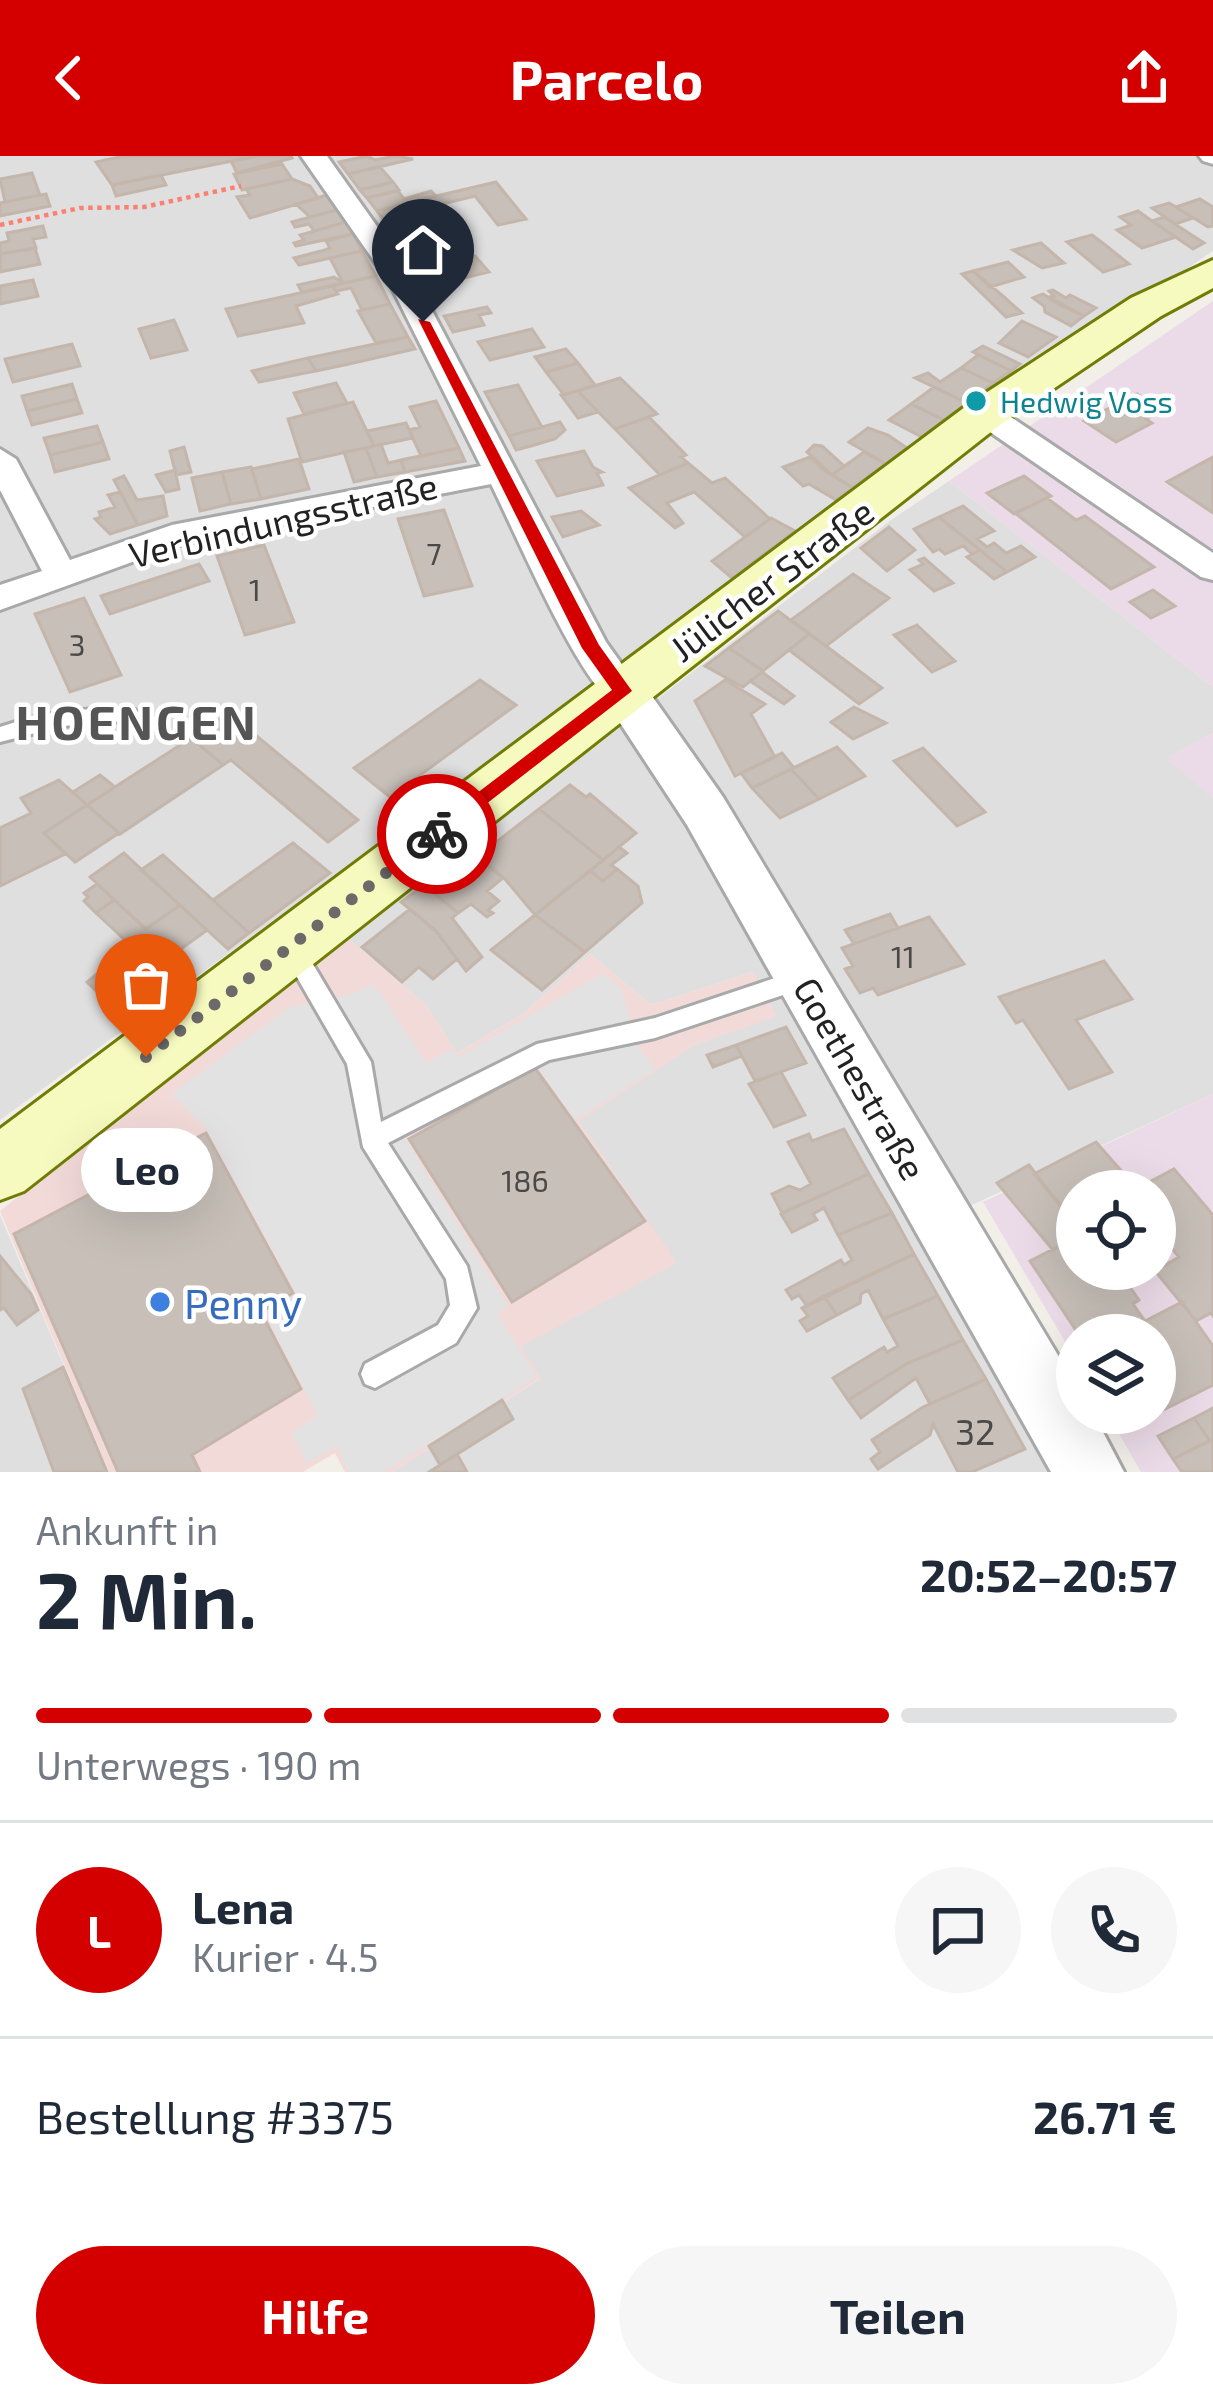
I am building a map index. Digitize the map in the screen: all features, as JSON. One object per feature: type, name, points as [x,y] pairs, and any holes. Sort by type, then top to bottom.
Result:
[{"type":"main road","name":"Jülicher Straße","points":[[4,1157],[290,946],[985,415],[1146,307],[1213,272]]},
{"type":"street","points":[[314,156],[404,284],[591,648],[623,691]]},
{"type":"street","points":[[985,415],[1213,569]]},
{"type":"street","points":[[0,459],[61,575]]},
{"type":"street","name":"Verbindungsstraße","points":[[0,598],[172,536],[500,472]]},
{"type":"street","name":"Goethestraße","points":[[623,691],[705,811],[1089,1472]]},
{"type":"lane","points":[[0,735],[33,722],[77,715],[128,715]]},
{"type":"lane","points":[[290,946],[359,1062],[372,1139],[458,1275],[464,1308],[447,1334],[375,1374]]},
{"type":"lane","points":[[372,1139],[545,1051],[655,1028],[803,978]]},
{"type":"path","points":[[0,225],[80,208],[144,208],[241,187]]},
{"type":"shaded area","points":[[0,156],[1213,156],[1213,251],[911,455],[0,1120]]},
{"type":"shaded area","points":[[1213,301],[1213,687],[949,481]]},
{"type":"shaded area","points":[[949,481],[1213,687],[1213,733],[1167,758],[1213,798],[1213,1094],[922,1228],[1057,1472],[392,1472],[540,1379],[520,1346],[676,1263],[578,1121],[694,1045],[776,1015],[753,972],[651,1005],[590,954],[523,1014],[457,1053],[426,1005],[346,937],[891,520]]},
{"type":"shaded area","points":[[1213,733],[1213,798],[1166,758]]},
{"type":"shaded area","points":[[346,937],[426,1005],[457,1053],[523,1014],[590,954],[651,1005],[753,972],[777,1016],[694,1045],[579,1121],[677,1263],[521,1346],[541,1378],[392,1472],[345,1472],[335,1453],[303,1472],[109,1472],[0,1211]]},
{"type":"shaded area","points":[[603,973],[622,991],[638,1048],[656,1068],[575,1120],[536,1065],[405,1138],[508,1306],[497,1314],[537,1377],[383,1472],[349,1472],[336,1446],[307,1463],[291,1432],[318,1416],[264,1312],[296,1293],[207,1130],[172,1094],[290,1007],[349,995],[374,984],[426,1063],[452,1049],[458,1057]]},
{"type":"shaded area","points":[[1213,1094],[1213,1472],[1141,1472],[1119,1434],[1176,1434],[1176,1314],[1056,1314],[1056,1326],[983,1202]]},
{"type":"shaded area","points":[[0,1215],[109,1472],[0,1472]]},
{"type":"building","points":[[124,156],[257,156],[112,185],[96,162]]},
{"type":"building","points":[[257,156],[292,158],[237,173],[231,161]]},
{"type":"building","points":[[367,156],[413,159],[348,174],[339,162]]},
{"type":"building","points":[[282,164],[292,179],[242,190],[234,174]]},
{"type":"building","points":[[380,167],[393,182],[360,190],[348,174]]},
{"type":"building","points":[[32,173],[40,195],[5,202],[0,179]]},
{"type":"building","points":[[161,175],[166,185],[116,196],[112,185]]},
{"type":"building","points":[[292,179],[310,186],[318,198],[250,218],[237,197],[250,195],[246,189]]},
{"type":"building","points":[[393,182],[399,190],[367,198],[360,190]]},
{"type":"building","points":[[496,182],[526,219],[498,225],[475,196],[418,210],[411,202]]},
{"type":"building","points":[[398,191],[404,199],[431,191],[436,196],[377,211],[367,198]]},
{"type":"building","points":[[46,194],[50,206],[0,216],[0,203]]},
{"type":"building","points":[[327,195],[337,210],[310,217],[296,204]]},
{"type":"building","points":[[1200,199],[1213,207],[1213,226],[1176,207]]},
{"type":"building","points":[[1169,203],[1193,218],[1175,224],[1152,208]]},
{"type":"building","points":[[403,204],[423,227],[417,229],[422,236],[400,241],[377,211]]},
{"type":"building","points":[[337,210],[346,222],[314,231],[309,224],[295,227],[292,222]]},
{"type":"building","points":[[1138,211],[1176,237],[1142,248],[1117,230],[1131,225],[1120,217]]},
{"type":"building","points":[[1164,217],[1204,243],[1193,249],[1152,221]]},
{"type":"building","points":[[346,222],[353,234],[294,243],[304,240],[300,235]]},
{"type":"building","points":[[43,226],[46,237],[33,239],[36,248],[0,254],[0,243],[9,241],[7,233]]},
{"type":"building","points":[[461,233],[465,240],[441,246],[447,257],[415,264],[405,248]]},
{"type":"building","points":[[353,234],[362,251],[299,265],[294,258],[330,248],[326,241]]},
{"type":"building","points":[[1092,235],[1129,264],[1103,272],[1067,242]]},
{"type":"building","points":[[1041,243],[1064,263],[1042,268],[1013,250]]},
{"type":"building","points":[[35,248],[40,264],[0,272],[0,254]]},
{"type":"building","points":[[362,251],[376,276],[343,283],[330,258]]},
{"type":"building","points":[[475,256],[489,272],[428,287],[421,275]]},
{"type":"building","points":[[1008,262],[1024,277],[990,287],[973,271]]},
{"type":"building","points":[[973,271],[1022,313],[1006,317],[962,274]]},
{"type":"building","points":[[376,276],[390,304],[362,310],[351,288],[336,291],[332,286]]},
{"type":"building","points":[[334,277],[343,283],[302,292],[298,285]]},
{"type":"building","points":[[33,280],[38,296],[0,304],[0,286]]},
{"type":"building","points":[[332,286],[338,294],[296,306],[304,323],[238,336],[226,309]]},
{"type":"building","points":[[1049,291],[1096,308],[1084,316],[1049,297],[1054,296]]},
{"type":"building","points":[[1043,294],[1084,316],[1071,326],[1045,312],[1033,298]]},
{"type":"building","points":[[390,304],[408,337],[376,343],[358,311]]},
{"type":"building","points":[[487,307],[491,313],[479,315],[484,325],[453,332],[444,316]]},
{"type":"building","points":[[174,320],[187,350],[151,358],[139,329]]},
{"type":"building","points":[[1022,321],[1056,337],[1028,357],[999,343]]},
{"type":"building","points":[[532,329],[544,347],[490,360],[478,342]]},
{"type":"building","points":[[408,337],[415,349],[316,371],[308,358]]},
{"type":"building","points":[[72,344],[80,366],[13,382],[5,359]]},
{"type":"building","points":[[983,346],[1020,364],[1011,371],[973,352]]},
{"type":"building","points":[[566,349],[578,363],[546,372],[535,357]]},
{"type":"building","points":[[978,355],[1011,371],[993,383],[961,368]]},
{"type":"building","points":[[308,358],[316,371],[259,382],[252,371]]},
{"type":"building","points":[[578,363],[595,385],[564,395],[546,372]]},
{"type":"building","points":[[961,368],[993,383],[967,403],[915,378],[928,373],[940,382]]},
{"type":"building","points":[[620,378],[657,414],[615,429],[578,391]]},
{"type":"building","points":[[336,383],[347,403],[304,414],[294,393]]},
{"type":"building","points":[[72,384],[77,399],[27,411],[22,396]]},
{"type":"building","points":[[518,385],[542,427],[509,436],[485,392]]},
{"type":"building","points":[[934,387],[967,403],[944,420],[911,404]]},
{"type":"building","points":[[578,391],[598,412],[578,418],[561,395]]},
{"type":"building","points":[[1137,394],[1163,410],[1146,419],[1152,423],[1116,442],[1084,421]]},
{"type":"building","points":[[77,399],[82,413],[32,425],[27,411]]},
{"type":"building","points":[[436,401],[459,448],[421,456],[409,430],[420,427],[410,407]]},
{"type":"building","points":[[353,402],[374,446],[302,462],[288,419]]},
{"type":"building","points":[[911,404],[944,420],[922,437],[889,420]]},
{"type":"building","points":[[649,417],[686,455],[681,457],[688,463],[660,475],[615,429]]},
{"type":"building","points":[[560,422],[565,430],[555,439],[531,446],[516,450],[509,436]]},
{"type":"building","points":[[406,423],[413,438],[374,446],[367,431]]},
{"type":"building","points":[[97,426],[103,442],[50,455],[44,438]]},
{"type":"building","points":[[868,428],[907,448],[886,464],[849,442]]},
{"type":"building","points":[[103,442],[109,459],[55,472],[50,455]]},
{"type":"building","points":[[381,444],[388,463],[401,460],[405,472],[377,477],[366,448]]},
{"type":"building","points":[[814,445],[822,446],[844,466],[832,475],[807,452]]},
{"type":"building","points":[[184,447],[191,472],[176,475],[170,451]]},
{"type":"building","points":[[366,448],[377,477],[354,482],[344,452]]},
{"type":"building","points":[[459,448],[465,461],[405,472],[401,460]]},
{"type":"building","points":[[584,451],[602,472],[597,473],[603,485],[557,496],[537,461]]},
{"type":"building","points":[[864,452],[885,464],[853,488],[832,475]]},
{"type":"building","points":[[810,457],[853,488],[836,500],[809,484],[803,486],[783,467]]},
{"type":"building","points":[[1213,457],[1213,513],[1167,482]]},
{"type":"building","points":[[299,459],[309,489],[261,499],[252,469]]},
{"type":"building","points":[[688,463],[712,483],[725,478],[770,519],[745,537],[694,492],[667,503],[683,523],[675,528],[629,488]]},
{"type":"building","points":[[251,467],[261,499],[231,504],[222,472]]},
{"type":"building","points":[[175,470],[179,489],[166,492],[156,475]]},
{"type":"building","points":[[222,472],[231,504],[200,511],[192,478]]},
{"type":"building","points":[[124,476],[137,500],[163,496],[167,516],[138,525],[114,480]]},
{"type":"building","points":[[1024,476],[1051,496],[1014,514],[987,493]]},
{"type":"building","points":[[120,492],[138,525],[110,534],[95,519],[101,517],[99,512],[115,507],[108,495]]},
{"type":"building","points":[[1047,498],[1076,520],[1085,516],[1154,567],[1111,589],[1015,513]]},
{"type":"building","points":[[963,506],[994,531],[977,539],[987,547],[994,543],[1006,553],[1021,546],[1035,557],[1007,572],[939,517]]},
{"type":"building","points":[[444,510],[472,586],[424,596],[398,519]]},
{"type":"building","points":[[581,511],[599,525],[563,537],[552,517]]},
{"type":"building","points":[[939,517],[980,550],[972,554],[963,546],[945,554],[939,549],[933,552],[914,529]]},
{"type":"building","points":[[771,518],[795,531],[732,578],[712,561]]},
{"type":"building","points":[[889,527],[915,550],[887,571],[861,548]]},
{"type":"building","points":[[264,545],[294,622],[245,635],[217,556]]},
{"type":"building","points":[[980,550],[1007,572],[994,579],[967,557]]},
{"type":"building","points":[[924,558],[953,583],[934,591],[910,570],[923,564],[919,560]]},
{"type":"building","points":[[199,564],[209,581],[110,614],[101,596]]},
{"type":"building","points":[[853,574],[889,598],[826,646],[791,620]]},
{"type":"building","points":[[1153,590],[1175,606],[1151,618],[1130,602]]},
{"type":"building","points":[[84,598],[121,675],[70,692],[35,614]]},
{"type":"building","points":[[778,611],[809,634],[763,671],[729,648]]},
{"type":"building","points":[[917,625],[955,661],[932,672],[894,635]]},
{"type":"building","points":[[809,634],[882,688],[859,704],[789,650]]},
{"type":"building","points":[[729,648],[763,671],[743,687],[705,666]]},
{"type":"building","points":[[762,672],[794,696],[784,704],[750,681]]},
{"type":"building","points":[[480,680],[516,705],[390,797],[354,768]]},
{"type":"building","points":[[725,680],[765,704],[751,714],[775,757],[735,776],[695,701]]},
{"type":"building","points":[[854,707],[886,723],[853,739],[831,722]]},
{"type":"building","points":[[229,713],[358,820],[328,842],[231,760],[223,765],[191,738]]},
{"type":"building","points":[[191,738],[223,765],[120,834],[87,805]]},
{"type":"building","points":[[837,747],[865,776],[819,799],[791,769]]},
{"type":"building","points":[[923,748],[985,812],[957,826],[894,761]]},
{"type":"building","points":[[782,753],[794,768],[752,788],[741,773]]},
{"type":"building","points":[[791,769],[819,799],[780,818],[752,788]]},
{"type":"building","points":[[100,775],[115,787],[87,805],[73,792]]},
{"type":"building","points":[[59,780],[87,805],[44,833],[65,854],[0,886],[0,828],[31,813],[21,798]]},
{"type":"building","points":[[570,785],[586,797],[590,794],[636,833],[603,860],[539,809]]},
{"type":"building","points":[[87,805],[119,833],[75,862],[44,833]]},
{"type":"building","points":[[539,809],[603,860],[535,915],[504,878],[477,857]]},
{"type":"building","points":[[293,843],[330,873],[249,933],[213,900]]},
{"type":"building","points":[[619,847],[627,853],[611,865],[617,869],[603,881],[590,871]]},
{"type":"building","points":[[470,850],[503,878],[487,891],[499,901],[487,917],[471,904],[458,913],[424,885]]},
{"type":"building","points":[[124,853],[180,905],[146,929],[90,877]]},
{"type":"building","points":[[163,855],[249,933],[228,949],[141,870]]},
{"type":"building","points":[[617,869],[638,886],[642,903],[585,952],[535,915],[590,871],[603,881]]},
{"type":"building","points":[[97,884],[114,900],[96,913],[84,901],[88,897],[84,893]]},
{"type":"building","points":[[424,885],[458,913],[452,918],[482,957],[466,971],[436,931],[401,902]]},
{"type":"building","points":[[114,900],[146,929],[180,905],[207,930],[124,990],[103,969],[119,958],[114,952],[127,942],[96,913]]},
{"type":"building","points":[[410,909],[436,931],[457,959],[433,979],[419,967],[402,982],[362,947]]},
{"type":"building","points":[[890,914],[898,928],[854,944],[845,930]]},
{"type":"building","points":[[535,915],[585,952],[542,990],[491,950]]},
{"type":"building","points":[[929,917],[964,964],[878,995],[873,988],[860,993],[845,969],[853,966],[842,948]]},
{"type":"building","points":[[1104,961],[1132,999],[1076,1020],[1112,1072],[1069,1089],[1023,1020],[1016,1023],[999,997]]},
{"type":"building","points":[[103,969],[124,990],[108,1002],[87,982]]},
{"type":"building","points":[[786,1027],[806,1063],[755,1081],[736,1045]]},
{"type":"building","points":[[736,1045],[742,1056],[713,1067],[707,1055]]},
{"type":"building","points":[[535,1068],[645,1221],[512,1302],[409,1139]]},
{"type":"building","points":[[781,1072],[805,1115],[774,1127],[749,1084]]},
{"type":"building","points":[[844,1129],[869,1174],[782,1213],[772,1194],[811,1184],[788,1142],[809,1134],[812,1141]]},
{"type":"building","name":"Penny","points":[[206,1133],[293,1293],[261,1312],[301,1389],[192,1455],[200,1472],[118,1472],[14,1234]]},
{"type":"building","points":[[1096,1142],[1120,1170],[1056,1170],[1056,1200],[1034,1174]]},
{"type":"building","points":[[1029,1165],[1056,1200],[1056,1248],[1053,1250],[997,1183]]},
{"type":"building","points":[[1176,1171],[1213,1215],[1213,1316],[1196,1321],[1171,1290],[1176,1290]]},
{"type":"building","points":[[869,1174],[892,1213],[838,1235],[824,1208],[813,1214],[817,1220],[792,1232],[781,1214]]},
{"type":"building","points":[[892,1213],[914,1254],[807,1306],[799,1295],[792,1299],[786,1290],[841,1260],[844,1265],[852,1260],[838,1235]]},
{"type":"building","points":[[1056,1248],[1056,1290],[1132,1290],[1140,1314],[1065,1314],[1030,1261]]},
{"type":"building","points":[[914,1254],[938,1296],[883,1319],[868,1290],[861,1294],[860,1303],[837,1315],[824,1296]]},
{"type":"building","points":[[0,1256],[38,1310],[17,1325],[4,1308],[0,1310]]},
{"type":"building","points":[[824,1296],[837,1315],[807,1331],[800,1321],[808,1316],[802,1308]]},
{"type":"building","points":[[938,1296],[963,1340],[908,1363],[848,1400],[833,1378],[884,1347],[887,1352],[898,1346],[883,1319]]},
{"type":"building","points":[[1182,1302],[1213,1346],[1213,1385],[1176,1404],[1176,1314],[1159,1314]]},
{"type":"building","points":[[963,1340],[986,1379],[930,1404],[916,1378],[861,1418],[848,1400],[908,1363]]},
{"type":"building","points":[[63,1367],[107,1472],[54,1472],[23,1389]]},
{"type":"building","points":[[986,1379],[1025,1449],[972,1472],[958,1472],[933,1424],[930,1435],[878,1469],[871,1459],[880,1452],[872,1440],[923,1407]]},
{"type":"building","points":[[502,1400],[513,1419],[440,1465],[429,1446]]},
{"type":"building","points":[[1213,1408],[1213,1439],[1210,1441],[1194,1418]]},
{"type":"building","points":[[1194,1418],[1210,1441],[1173,1459],[1158,1436],[1176,1434],[1176,1427]]},
{"type":"building","points":[[1213,1439],[1213,1472],[1182,1472],[1173,1459]]},
{"type":"building","points":[[457,1454],[467,1472],[429,1472],[440,1465]]},
{"type":"way so far","points":[[146,1057],[437,834]]},
{"type":"place","name":"Hedwig Voss","points":[[976,401]]},
{"type":"place","name":"Leo","points":[[146,1057]]},
{"type":"place","name":"Penny","points":[[160,1302]]},
{"type":"district","name":"HOENGEN","points":[[137,721]]},
{"type":"route","points":[[423,322],[591,648],[623,691],[437,834]]}]
